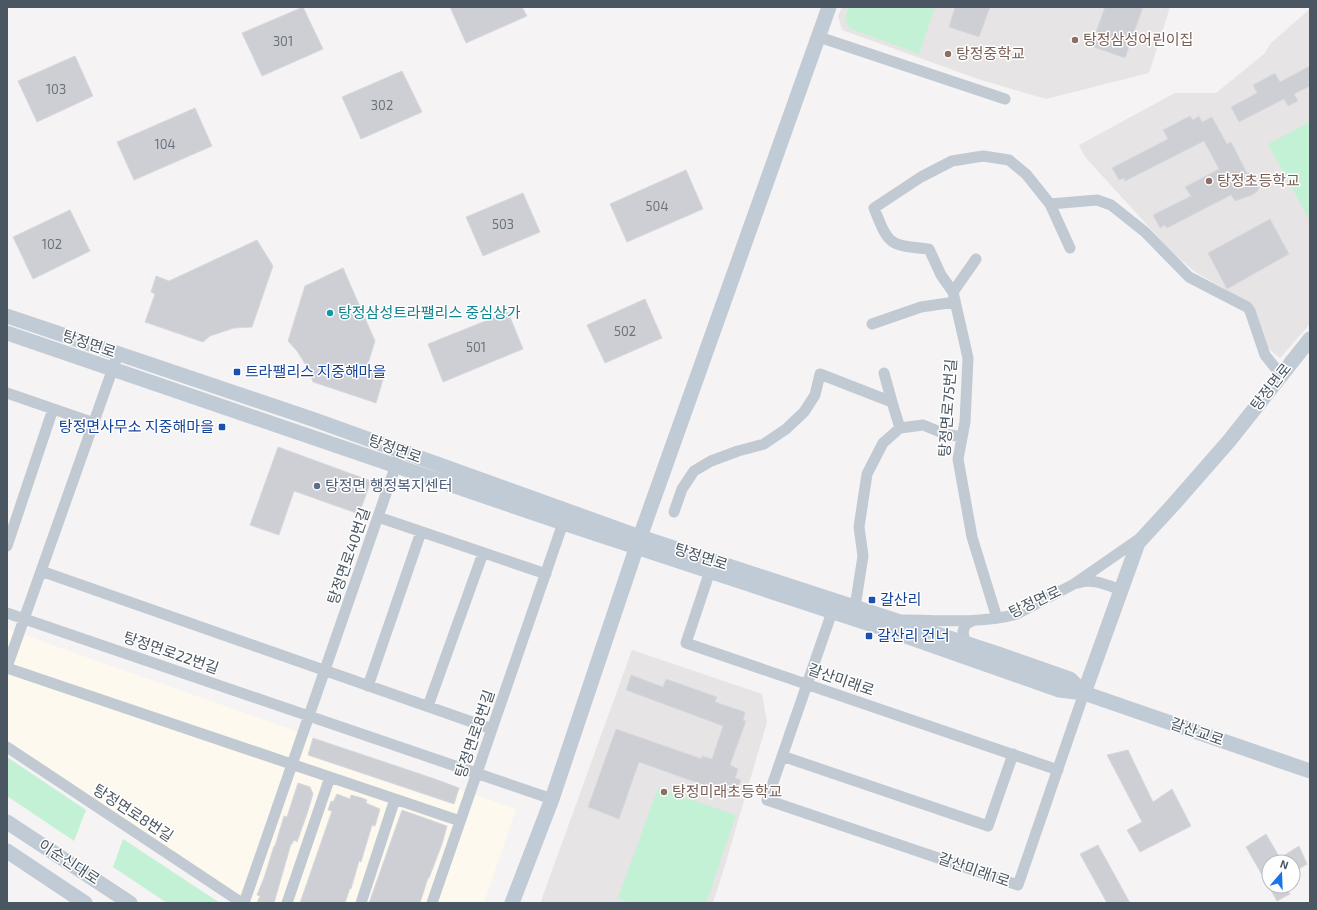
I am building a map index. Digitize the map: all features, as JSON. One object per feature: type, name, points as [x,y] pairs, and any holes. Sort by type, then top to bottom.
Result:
[{"type":"main road","points":[[512,903],[552,799],[638,542],[829,7]]},
{"type":"main road","name":"탕정면로","points":[[7,316],[116,361]]},
{"type":"main road","name":"탕정면로","points":[[7,333],[116,361],[316,420],[399,458],[563,523],[638,542],[855,607],[889,625]]},
{"type":"main road","name":"탕정면로","points":[[1142,537],[1169,510],[1229,441],[1310,339]]},
{"type":"main road","name":"탕정면로","points":[[399,458],[638,542],[710,571],[832,612],[889,625]]},
{"type":"main road","name":"갈산미래1로","points":[[1084,693],[1136,546],[1142,537]]},
{"type":"main road","points":[[889,625],[1059,690],[1084,693]]},
{"type":"main road","points":[[889,625],[969,645],[1070,679],[1084,693]]},
{"type":"main road","name":"갈산교로","points":[[1084,693],[1310,771]]},
{"type":"main road","name":"이순신대로","points":[[7,822],[130,903]]},
{"type":"main road","name":"이순신대로","points":[[7,851],[86,903]]},
{"type":"street","points":[[819,37],[1005,100]]},
{"type":"street","name":"탕정면로75번길","points":[[997,618],[971,529],[958,459],[965,422],[968,358],[954,297],[941,275],[929,249],[900,246],[891,242],[884,233],[874,208],[921,177],[952,160],[983,156],[1009,160],[1026,174],[1050,204]]},
{"type":"street","points":[[1070,248],[1050,204],[1097,200],[1111,205],[1145,232],[1189,277],[1247,307],[1250,311],[1265,355],[1281,375]]},
{"type":"street","points":[[872,324],[954,297],[976,259]]},
{"type":"street","points":[[116,361],[7,668],[460,821]]},
{"type":"street","points":[[884,373],[900,428]]},
{"type":"street","points":[[674,512],[682,489],[694,471],[711,461],[738,451],[764,444],[791,425],[804,412],[815,395],[820,374],[892,402]]},
{"type":"street","points":[[7,393],[94,423]]},
{"type":"street","points":[[7,546],[53,409]]},
{"type":"street","points":[[855,607],[863,556],[859,527],[867,474],[883,443],[900,428],[923,425],[945,434],[962,437]]},
{"type":"street","name":"탕정면로40번길","points":[[243,903],[399,458]]},
{"type":"street","points":[[378,517],[546,574]]},
{"type":"street","name":"탕정면로8번길","points":[[432,903],[563,523]]},
{"type":"street","points":[[368,686],[421,532]]},
{"type":"street","name":"탕정면로","points":[[889,625],[972,621],[1017,614],[1074,584],[1142,537]]},
{"type":"street","points":[[428,706],[483,553]]},
{"type":"street","points":[[41,571],[492,729]]},
{"type":"street","name":"갈산미래로","points":[[710,571],[686,643],[1058,770]]},
{"type":"street","points":[[1074,584],[1096,581],[1121,590]]},
{"type":"street","name":"갈산미래1로","points":[[832,612],[767,800],[1018,885],[1084,693]]},
{"type":"street","name":"탕정면로22번길","points":[[7,613],[308,716]]},
{"type":"street","points":[[969,645],[964,638],[963,631],[966,624],[972,621]]},
{"type":"street","points":[[308,716],[552,799]]},
{"type":"street","name":"탕정면로8번길","points":[[7,747],[243,903]]},
{"type":"street","points":[[782,756],[988,826],[1013,754]]},
{"type":"street","points":[[287,903],[330,777]]},
{"type":"street","points":[[361,903],[395,799]]},
{"type":"shaded area","name":"탕정삼성어린이집","points":[[842,7],[1170,7],[1149,73],[1046,99],[978,79],[842,30],[838,16]]},
{"type":"shaded area","name":"탕정초등학교","points":[[1310,9],[1310,324],[1280,358],[1264,345],[1251,304],[1195,272],[1170,250],[1085,157],[1079,145],[1175,93],[1216,93],[1264,54],[1271,43]]},
{"type":"shaded area","points":[[7,629],[516,809],[484,903],[244,903],[7,744]]},
{"type":"shaded area","name":"탕정미래초등학교","points":[[632,650],[762,694],[767,722],[713,903],[542,903],[541,901]]},
{"type":"green space","points":[[849,7],[935,7],[919,54],[849,28],[845,19]]},
{"type":"green space","points":[[1310,122],[1310,221],[1268,144]]},
{"type":"green space","points":[[7,757],[86,810],[74,841],[7,796]]},
{"type":"green space","points":[[658,788],[736,815],[706,903],[632,903],[618,898]]},
{"type":"green space","points":[[123,839],[220,903],[167,903],[113,867]]},
{"type":"building","points":[[303,7],[323,49],[262,76],[242,33]]},
{"type":"building","points":[[450,7],[522,7],[527,16],[466,43]]},
{"type":"building","points":[[955,7],[990,7],[979,37],[949,27]]},
{"type":"building","points":[[1105,7],[1143,7],[1125,58],[1091,46]]},
{"type":"building","points":[[75,56],[93,96],[37,122],[18,81]]},
{"type":"building","points":[[1310,66],[1310,86],[1294,94],[1298,101],[1288,106],[1284,99],[1239,122],[1231,107],[1257,93],[1253,85],[1275,73],[1280,82]]},
{"type":"building","points":[[402,71],[422,112],[361,139],[342,97]]},
{"type":"building","points":[[195,108],[212,146],[134,180],[117,142]]},
{"type":"building","points":[[1190,116],[1193,120],[1199,116],[1202,122],[1212,117],[1227,144],[1231,142],[1247,173],[1252,173],[1257,177],[1260,186],[1257,192],[1252,195],[1235,201],[1231,195],[1167,228],[1165,225],[1160,228],[1153,215],[1191,196],[1185,187],[1219,169],[1204,141],[1125,181],[1124,178],[1119,180],[1112,168],[1168,139],[1163,130]]},
{"type":"building","points":[[686,170],[703,209],[627,242],[610,204]]},
{"type":"building","points":[[523,193],[540,232],[483,256],[466,217]]},
{"type":"building","points":[[70,210],[90,251],[33,279],[13,237]]},
{"type":"building","points":[[1270,219],[1289,254],[1227,289],[1208,253]]},
{"type":"building","points":[[257,240],[273,266],[252,327],[234,328],[210,336],[203,342],[145,322],[155,294],[151,292],[156,276],[169,281]]},
{"type":"building","name":"탕정삼성트라팰리스 중심상가","points":[[343,268],[375,341],[366,370],[384,376],[376,403],[313,382],[309,370],[297,351],[288,341],[305,286]]},
{"type":"building","points":[[645,299],[662,338],[605,363],[587,325]]},
{"type":"building","points":[[508,312],[523,349],[443,382],[428,344]]},
{"type":"building","name":"탕정면 행정복지센터","points":[[278,447],[371,481],[359,514],[294,491],[279,535],[250,525]]},
{"type":"building","points":[[631,675],[663,687],[666,679],[717,697],[715,702],[745,712],[743,720],[746,721],[730,765],[738,769],[735,778],[741,780],[734,796],[639,762],[619,819],[588,807],[616,729],[702,759],[702,756],[712,759],[723,726],[626,690]]},
{"type":"building","points":[[313,738],[459,788],[454,804],[308,755]]},
{"type":"building","points":[[1128,750],[1153,802],[1172,789],[1191,826],[1140,852],[1127,830],[1142,822],[1107,755]]},
{"type":"building","points":[[298,783],[310,787],[313,794],[307,814],[297,842],[294,840],[291,844],[274,903],[257,903],[260,896],[257,895],[284,816],[287,817]]},
{"type":"building","points":[[337,794],[350,799],[351,795],[362,798],[367,800],[366,803],[380,809],[375,826],[372,825],[361,862],[359,861],[351,889],[350,888],[345,903],[300,903],[332,811],[328,810],[331,801],[333,802]]},
{"type":"building","points":[[402,810],[447,826],[442,844],[428,878],[420,903],[369,903]]},
{"type":"building","points":[[1266,834],[1278,854],[1261,854],[1261,873],[1246,847]]},
{"type":"building","points":[[1098,845],[1130,903],[1107,903],[1080,854]]},
{"type":"building","points":[[1299,846],[1307,864],[1301,868],[1301,854],[1286,854]]},
{"type":"building","points":[[1273,894],[1290,894],[1277,901]]},
{"type":"place","name":"탕정삼성어린이집","points":[[1075,40]]},
{"type":"place","name":"탕정중학교","points":[[948,54]]},
{"type":"place","name":"탕정초등학교","points":[[1209,181]]},
{"type":"place","name":"탕정삼성트라팰리스 중심상가","points":[[330,313]]},
{"type":"place","name":"트라팰리스 지중해마을","points":[[237,372]]},
{"type":"place","name":"탕정면사무소 지중해마을","points":[[222,427]]},
{"type":"place","name":"탕정면 행정복지센터","points":[[317,486]]},
{"type":"place","name":"갈산리","points":[[872,600]]},
{"type":"place","name":"갈산리 건너","points":[[869,636]]},
{"type":"place","name":"탕정미래초등학교","points":[[664,792]]}]
